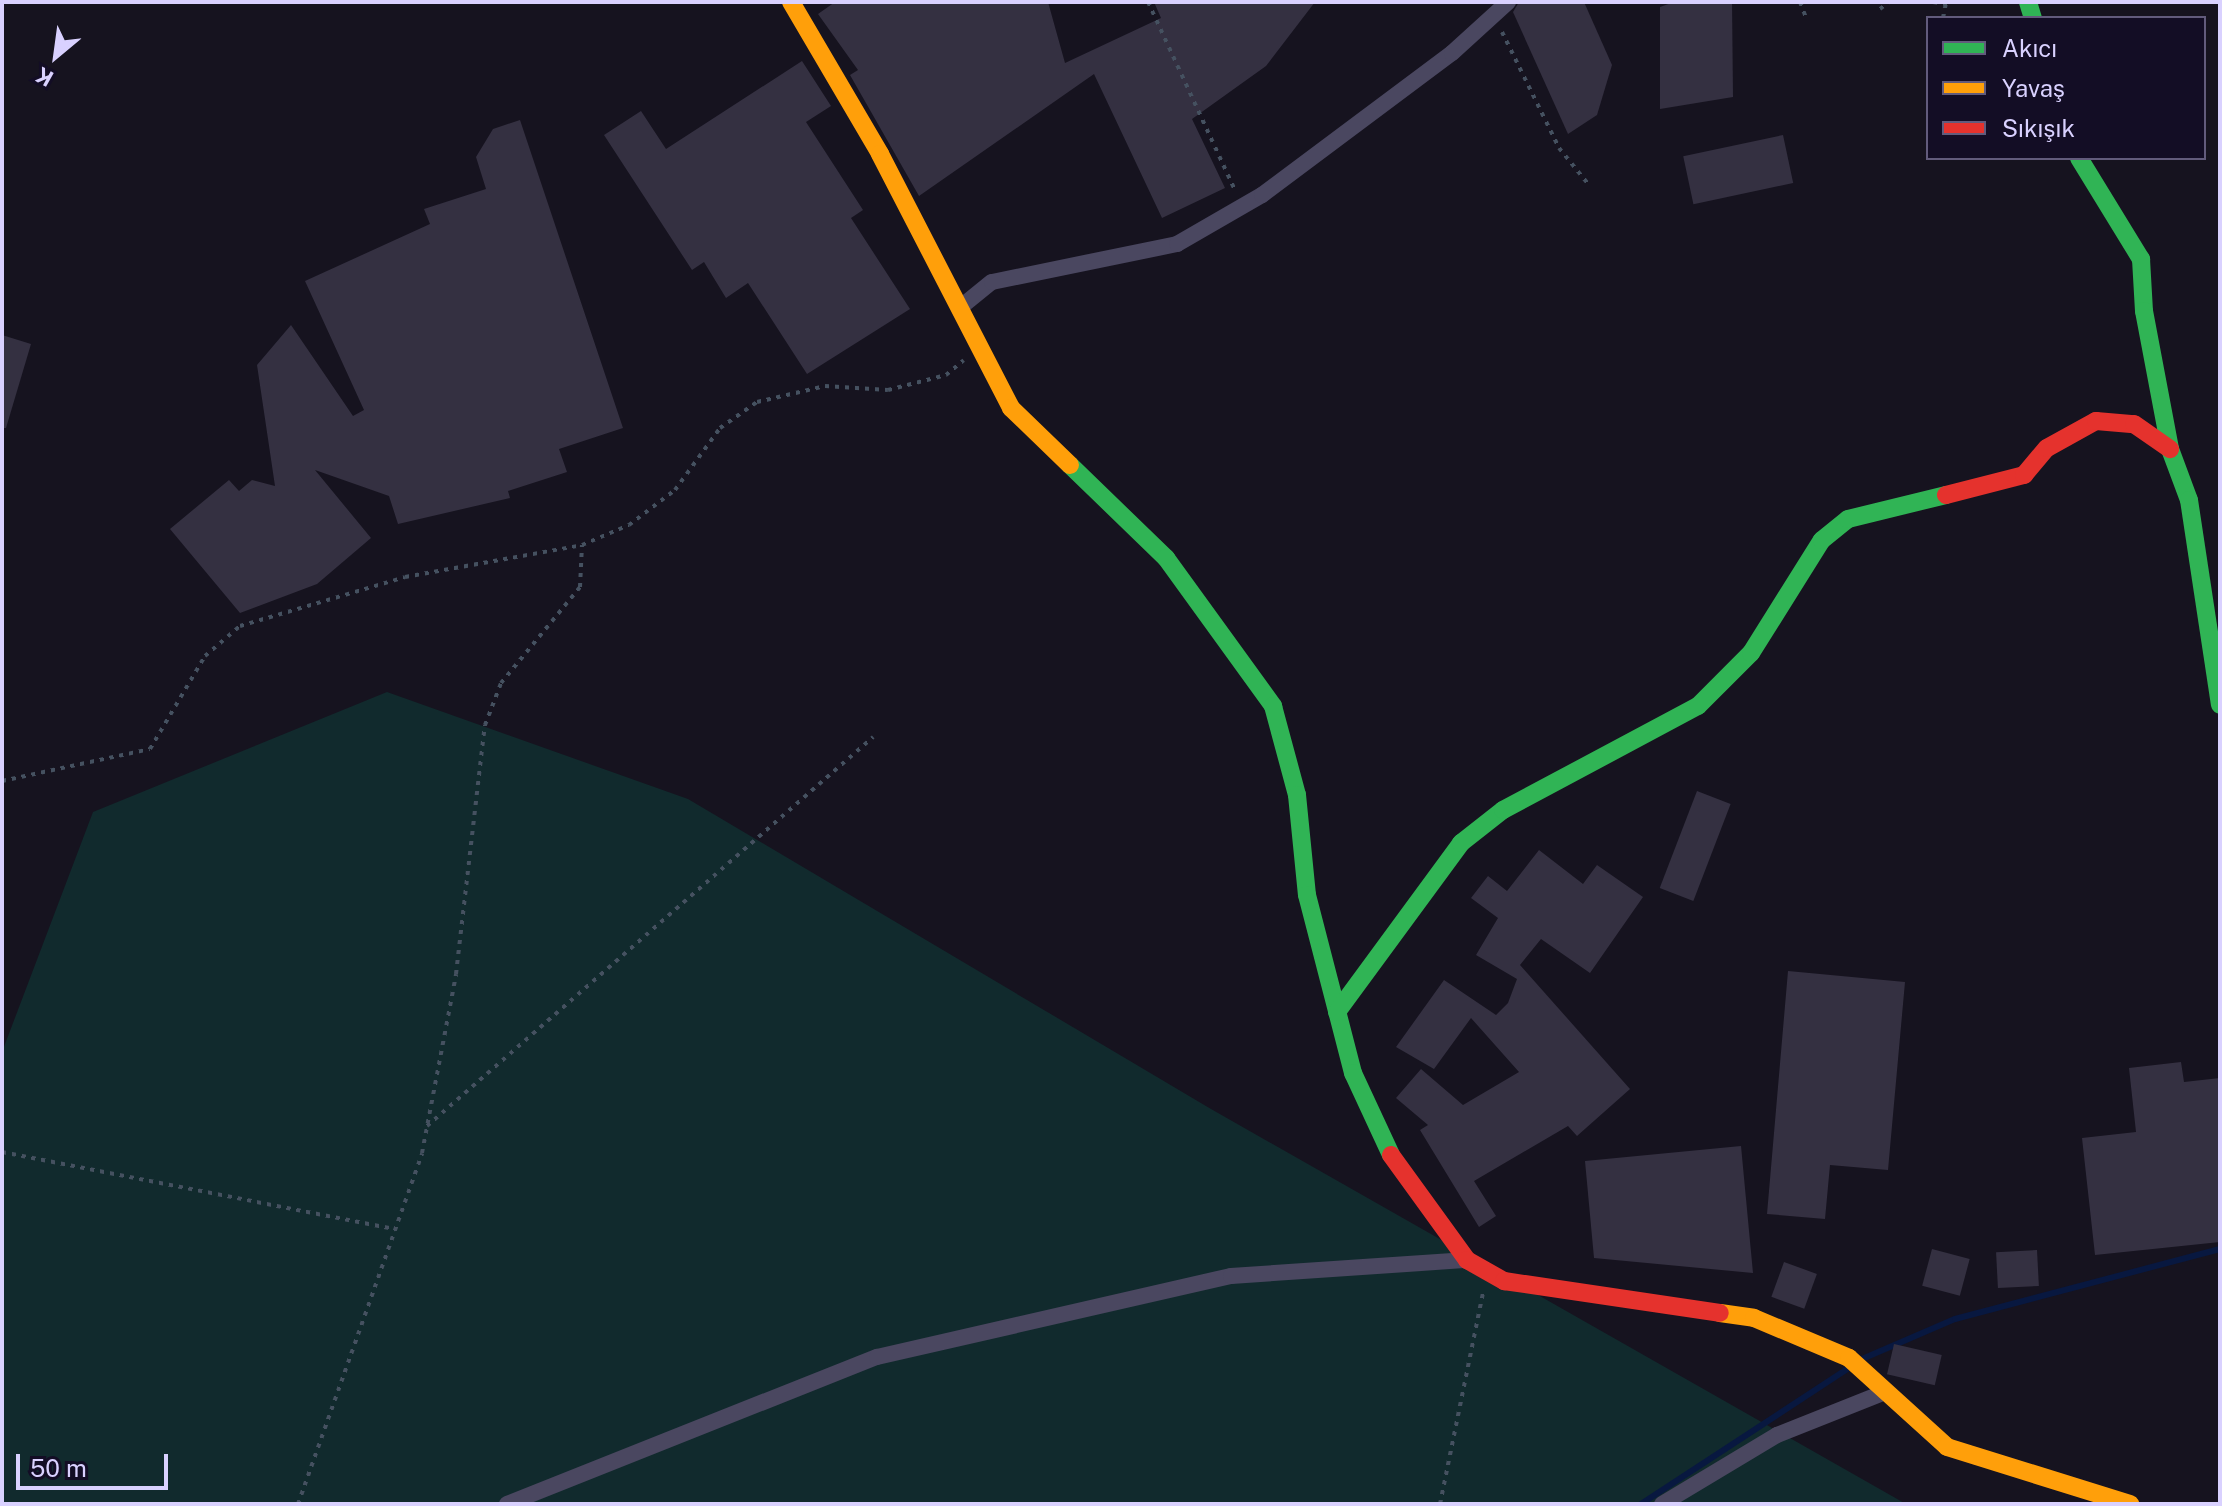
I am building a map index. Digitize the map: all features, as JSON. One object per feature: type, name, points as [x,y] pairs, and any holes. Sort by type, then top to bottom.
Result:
[{"type":"street","points":[[791,2],[962,306],[975,351],[1011,408],[1166,558],[1273,706],[1287,742],[1307,895],[1368,1115],[1467,1260],[1487,1271],[1554,1290],[1754,1318],[1849,1358],[1880,1394],[1947,1447],[2130,1504]]},
{"type":"street","points":[[962,306],[992,282],[1177,244],[1242,206],[1508,2]]},
{"type":"street","points":[[2080,160],[2141,259],[2170,449],[2189,500],[2220,705]]},
{"type":"street","points":[[1337,1012],[1461,843],[1503,810],[1698,706],[1751,653],[1822,540],[1848,519],[2024,475],[2047,448],[2096,421],[2134,424],[2170,449]]},
{"type":"street","points":[[507,1504],[877,1357],[1231,1276],[1467,1260]]},
{"type":"street","points":[[1662,1504],[1777,1435],[1880,1394]]},
{"type":"path","points":[[1148,2],[1242,206]]},
{"type":"path","points":[[1800,2],[1806,18]]},
{"type":"path","points":[[1880,9],[1889,2]]},
{"type":"path","points":[[1933,2],[1946,3]]},
{"type":"path","points":[[1493,15],[1559,148],[1589,185]]},
{"type":"path","points":[[2,781],[150,749],[205,656],[240,626],[405,577],[582,545],[629,525],[675,490],[720,428],[757,402],[825,386],[888,390],[946,375],[975,351]]},
{"type":"path","points":[[298,1504],[396,1229],[425,1128],[456,974],[485,725],[501,683],[580,587],[582,545]]},
{"type":"path","points":[[425,1128],[873,737]]},
{"type":"path","points":[[2,1152],[396,1229]]},
{"type":"path","points":[[1440,1504],[1487,1271]]},
{"type":"green space","points":[[387,692],[688,799],[1211,1109],[1906,1504],[2,1504],[2,1052],[93,812]]},
{"type":"building","points":[[835,2],[1048,2],[1065,63],[1161,18],[1154,2],[1315,2],[1266,66],[1192,119],[1225,188],[1162,218],[1094,74],[919,196],[850,75],[858,70],[818,14]]},
{"type":"building","points":[[1519,2],[1584,2],[1612,65],[1597,115],[1568,134],[1513,12]]},
{"type":"building","points":[[1674,2],[1732,2],[1733,97],[1660,109],[1660,7]]},
{"type":"building","points":[[802,61],[831,106],[806,122],[863,210],[851,218],[910,309],[807,374],[748,283],[726,298],[704,262],[692,270],[604,135],[641,111],[666,149]]},
{"type":"building","points":[[520,120],[623,428],[559,449],[567,472],[508,491],[510,498],[398,524],[389,496],[315,470],[371,538],[317,584],[240,613],[170,529],[229,480],[239,491],[252,480],[275,486],[257,365],[291,325],[353,416],[364,410],[305,281],[430,224],[424,209],[486,189],[476,157],[493,129]]},
{"type":"building","points":[[1783,135],[1793,183],[1693,204],[1683,156]]},
{"type":"building","points":[[2,335],[31,344],[6,428],[2,428]]},
{"type":"building","points":[[1697,791],[1731,804],[1693,901],[1660,888]]},
{"type":"building","points":[[1539,850],[1583,884],[1597,865],[1643,897],[1590,973],[1541,939],[1520,965],[1630,1089],[1577,1136],[1568,1126],[1474,1181],[1496,1216],[1479,1227],[1420,1130],[1428,1125],[1396,1098],[1421,1069],[1463,1105],[1519,1072],[1471,1018],[1434,1069],[1396,1047],[1444,980],[1496,1015],[1508,1003],[1517,979],[1476,955],[1498,918],[1471,898],[1488,876],[1507,891]]},
{"type":"building","points":[[1788,971],[1905,982],[1888,1170],[1830,1165],[1825,1219],[1767,1214]]},
{"type":"building","points":[[2181,1062],[2184,1082],[2220,1078],[2220,1242],[2095,1255],[2082,1138],[2136,1132],[2129,1068]]},
{"type":"building","points":[[1741,1146],[1753,1273],[1594,1258],[1585,1161]]},
{"type":"building","points":[[1932,1249],[1970,1259],[1960,1296],[1922,1286]]},
{"type":"building","points":[[2037,1250],[2039,1286],[1998,1288],[1996,1252]]},
{"type":"building","points":[[1784,1262],[1817,1274],[1804,1309],[1771,1297]]},
{"type":"building","points":[[1894,1344],[1942,1355],[1935,1385],[1887,1374]]},
{"type":"waterway","points":[[1862,1359],[1955,1319],[2220,1249]]},
{"type":"waterway","points":[[1641,1504],[1847,1369]]},
{"type":"traffic: fast","points":[[2028,2],[2032,16]]},
{"type":"traffic: fast","points":[[2080,160],[2141,259],[2144,311],[2170,449],[2189,500],[2220,705]]},
{"type":"traffic: fast","points":[[1070,465],[1166,558],[1273,706],[1297,795],[1307,895],[1353,1073],[1391,1155]]},
{"type":"traffic: fast","points":[[1337,1012],[1461,843],[1503,810],[1698,706],[1751,653],[1822,540],[1848,519],[1946,495]]},
{"type":"traffic: slow","points":[[791,2],[880,154],[1011,408],[1070,465]]},
{"type":"traffic: slow","points":[[1720,1313],[1754,1318],[1849,1358],[1947,1447],[2130,1504]]},
{"type":"traffic: jam","points":[[1946,495],[2024,475],[2047,448],[2096,421],[2134,424],[2170,449]]},
{"type":"traffic: jam","points":[[1391,1155],[1467,1260],[1504,1281],[1720,1313]]}]
